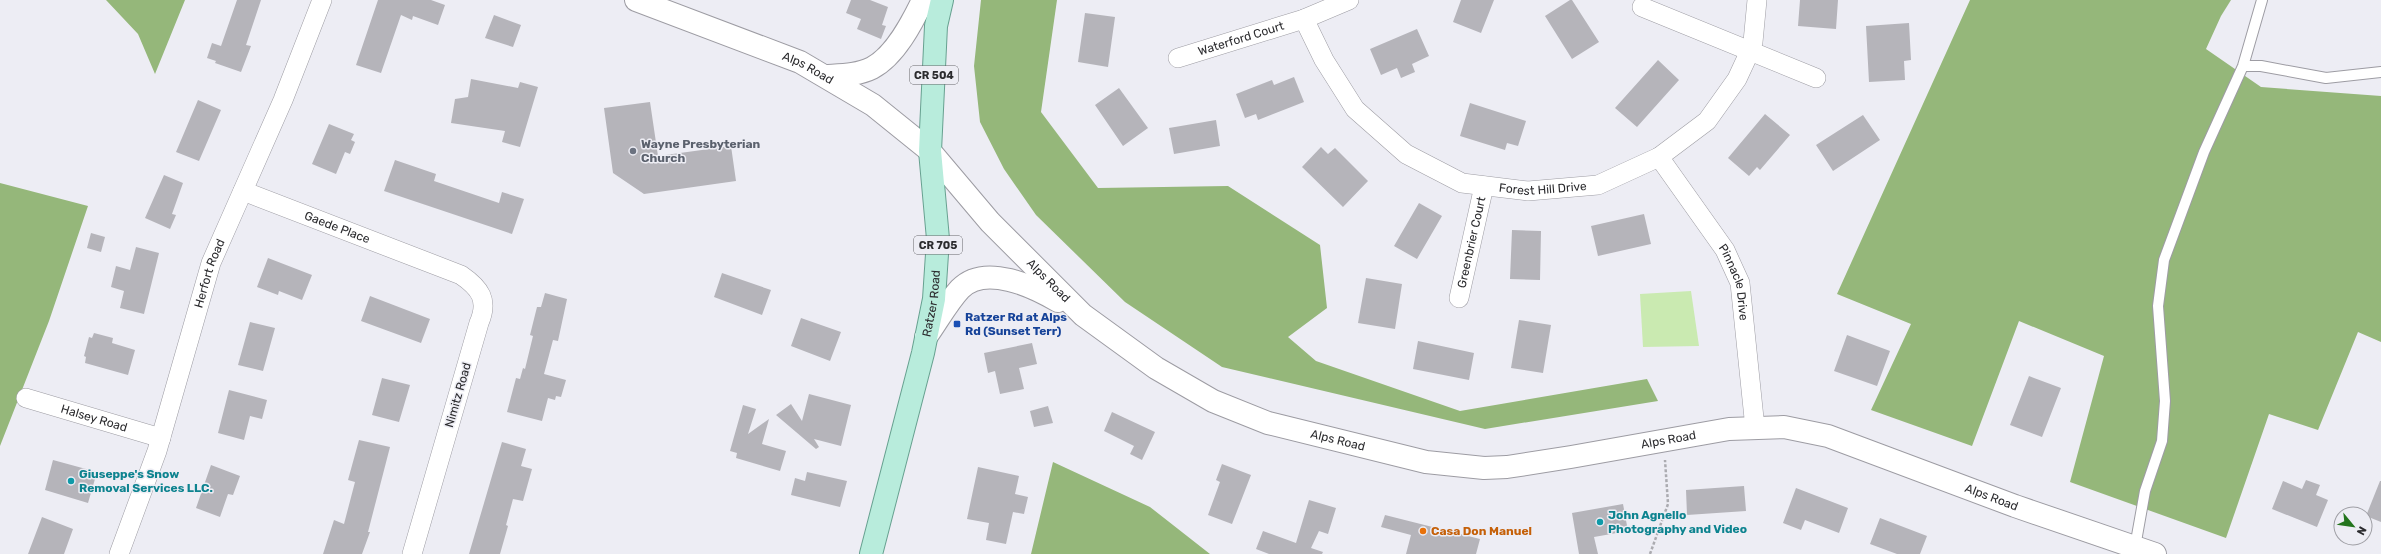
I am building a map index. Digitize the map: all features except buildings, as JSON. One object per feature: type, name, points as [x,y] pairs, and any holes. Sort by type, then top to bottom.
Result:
[{"type":"main road","name":"Alps Road","points":[[636,0],[800,62],[873,105],[930,151],[990,222],[1083,315],[1156,368],[1213,401],[1268,423],[1407,458],[1453,466],[1507,467],[1729,428],[1784,427],[1828,436],[2008,503],[2145,551]]},
{"type":"main road","points":[[826,76],[851,74],[871,68],[889,56],[923,0]]},
{"type":"main road","name":"Ratzer Road","points":[[871,554],[926,337],[934,299],[938,239],[930,151],[936,26],[942,0]]},
{"type":"main road","points":[[926,337],[961,288],[982,278],[1007,279],[1034,287],[1083,315]]},
{"type":"street","name":"Herfort Road","points":[[119,554],[146,485],[161,438],[211,263],[283,100],[322,0]]},
{"type":"street","name":"Waterford Court","points":[[1178,58],[1304,19],[1349,0]]},
{"type":"street","name":"Forest Hill Drive","points":[[1304,19],[1324,60],[1355,109],[1406,154],[1462,183],[1528,191],[1598,186],[1659,157],[1707,121],[1737,79],[1750,51],[1753,42],[1757,0]]},
{"type":"street","points":[[1642,7],[1816,78]]},
{"type":"street","name":"Pinnacle Drive","points":[[1659,157],[1724,250],[1740,283],[1755,428]]},
{"type":"street","name":"Greenbrier Court","points":[[1459,298],[1484,186]]},
{"type":"street","name":"Gaede Place","points":[[243,191],[431,263]]},
{"type":"street","name":"Nimitz Road","points":[[412,554],[476,330],[484,312],[484,302],[472,282],[461,275],[431,263]]},
{"type":"street","name":"Halsey Road","points":[[26,398],[161,438]]},
{"type":"lane","points":[[2145,551],[2145,491],[2162,442],[2165,401],[2158,306],[2164,260],[2204,152],[2244,66],[2262,0]]},
{"type":"lane","points":[[2244,66],[2261,66],[2326,78],[2381,72]]},
{"type":"path","points":[[1650,554],[1668,504],[1663,440]]},
{"type":"green space","points":[[106,0],[185,0],[155,74],[138,34]]},
{"type":"green space","points":[[981,0],[1057,0],[1041,112],[1098,188],[1228,186],[1320,245],[1327,308],[1288,337],[1316,361],[1460,411],[1647,379],[1658,401],[1485,429],[1222,367],[1125,302],[1036,215],[1004,169],[980,122],[974,66]]},
{"type":"green space","points":[[1970,0],[2231,0],[2221,16],[2206,49],[2261,87],[2381,96],[2381,342],[2358,332],[2318,430],[2269,414],[2226,538],[2070,482],[2104,356],[2019,321],[1972,446],[1871,410],[1911,324],[1837,294]]},
{"type":"green space","points":[[0,183],[88,206],[49,321],[0,446]]},
{"type":"green space","points":[[1691,291],[1699,346],[1643,347],[1640,294]]},
{"type":"green space","points":[[1053,462],[1150,507],[1210,554],[1031,554]]},
{"type":"place","name":"Wayne Presbyterian Church","points":[[633,151]]},
{"type":"place","name":"Ratzer Rd at Alps Rd (Sunset Terr)","points":[[957,324]]},
{"type":"place","name":"Giuseppe's Snow Removal Services LLC.","points":[[71,481]]},
{"type":"place","name":"John Agnello Photography and Video","points":[[1600,522]]},
{"type":"place","name":"Casa Don Manuel","points":[[1423,531]]}]
